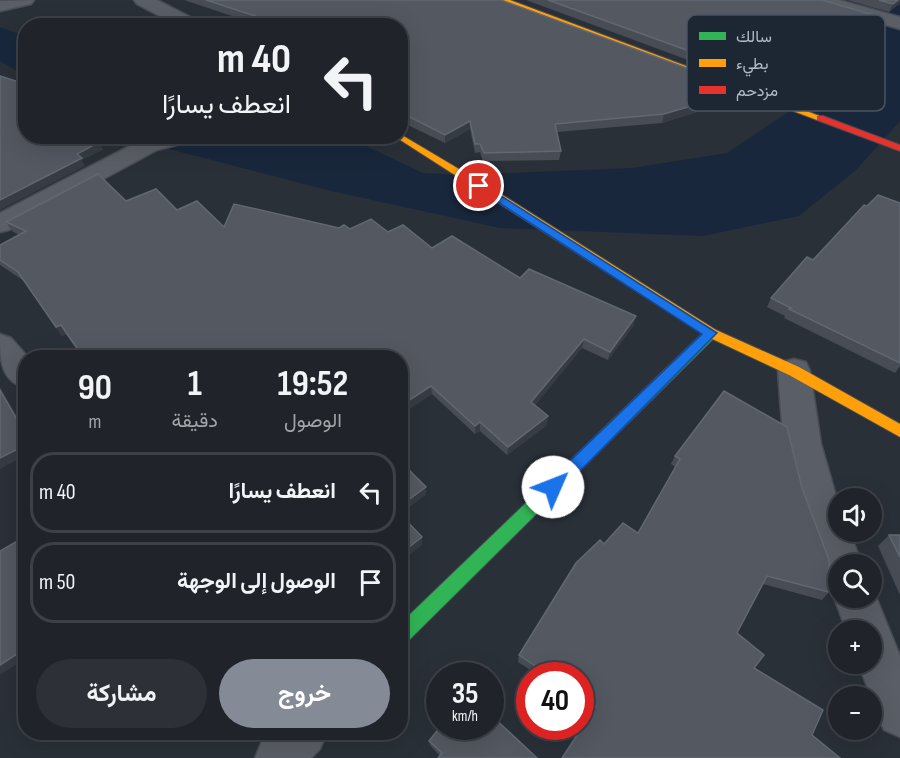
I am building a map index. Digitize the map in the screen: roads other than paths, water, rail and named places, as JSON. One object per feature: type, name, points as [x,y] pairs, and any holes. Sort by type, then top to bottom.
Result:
[{"type":"street","points":[[0,6],[24,0]]},
{"type":"street","points":[[142,0],[177,18]]},
{"type":"street","points":[[503,0],[687,69]]},
{"type":"street","points":[[820,0],[872,15]]},
{"type":"street","points":[[885,19],[900,23]]},
{"type":"street","points":[[801,111],[900,148]]},
{"type":"street","points":[[408,142],[497,196],[711,333],[794,371],[900,431]]},
{"type":"street","points":[[0,224],[153,144]]},
{"type":"street","points":[[408,629],[711,333]]},
{"type":"street","points":[[0,346],[18,367]]},
{"type":"street","points":[[794,371],[802,444],[821,508],[838,554]]},
{"type":"street","points":[[882,666],[900,714]]},
{"type":"water","points":[[900,5],[900,121],[856,170],[799,216],[703,236],[500,228],[331,191],[152,144],[362,144],[423,173],[461,175],[632,168],[727,153],[790,111],[885,111],[883,15],[887,7]]},
{"type":"water","points":[[0,27],[18,33],[18,72],[0,61]]}]
